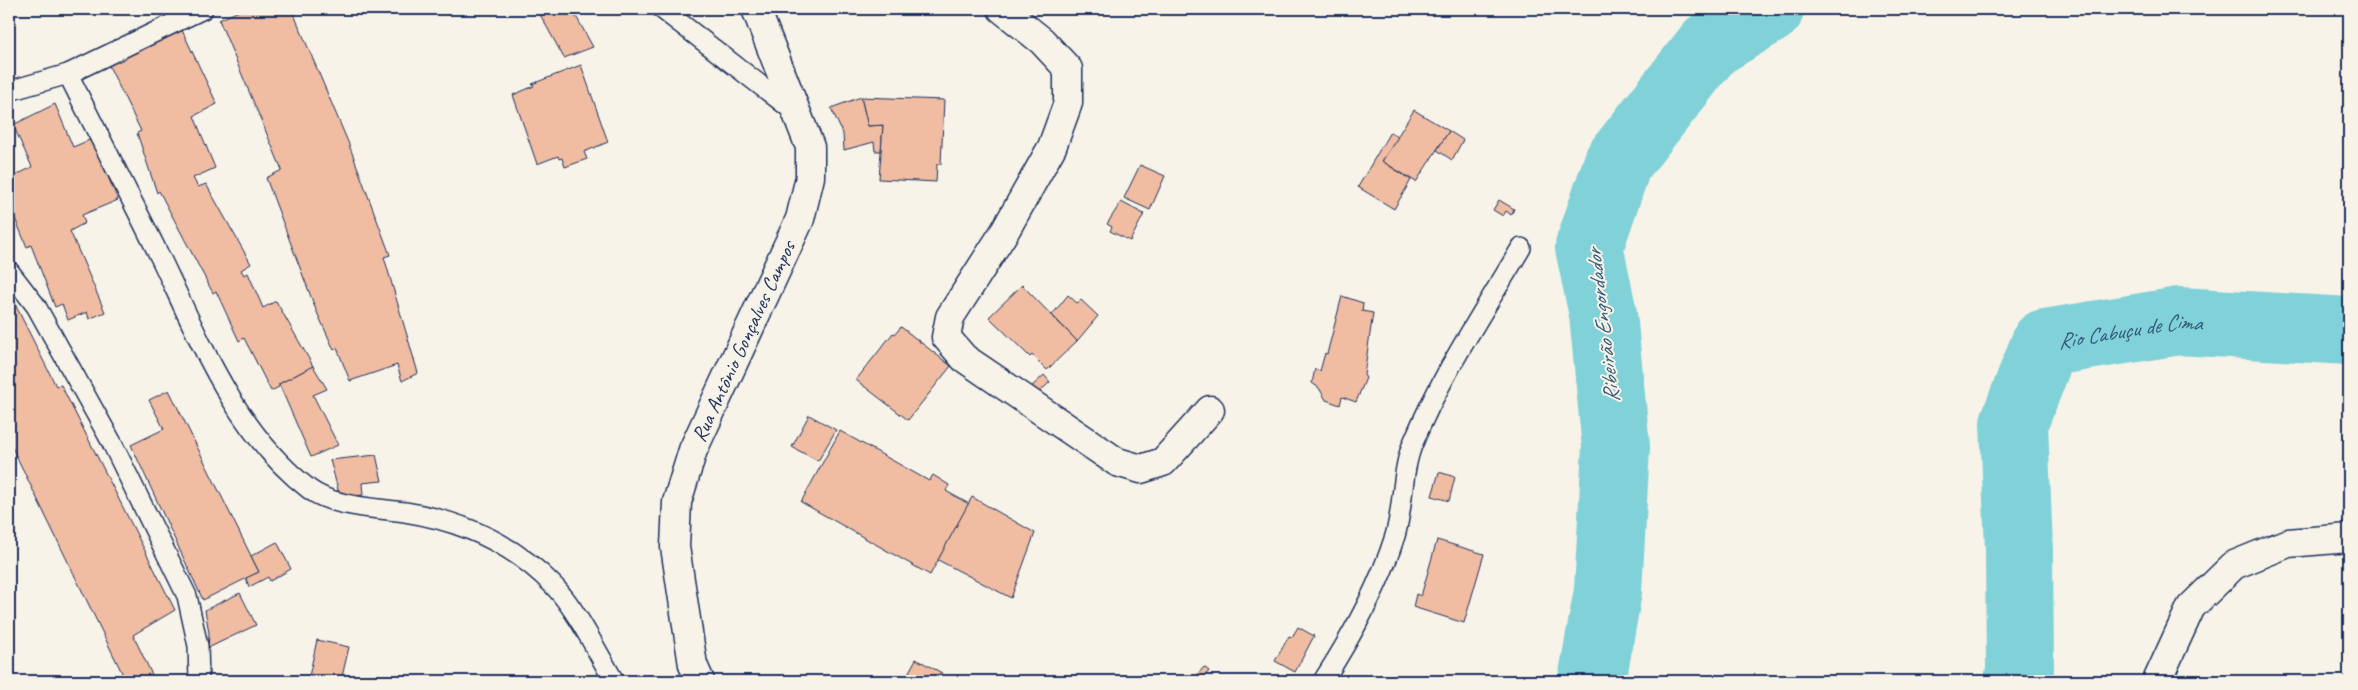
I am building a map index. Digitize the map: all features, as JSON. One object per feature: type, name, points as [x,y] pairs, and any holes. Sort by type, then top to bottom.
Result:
[{"type":"street","name":"Rua Antônio Gonçalves Campos","points":[[700,681],[693,665],[674,546],[677,502],[693,450],[800,219],[810,177],[810,147],[800,116],[756,9]]},
{"type":"street","points":[[1002,9],[1042,41],[1068,69],[1068,103],[1052,147],[1005,231],[950,317],[946,337],[964,358],[1117,462],[1141,469],[1163,462],[1210,410]]},
{"type":"street","points":[[2157,681],[2191,607],[2234,565],[2288,543],[2349,538]]},
{"type":"lane","points":[[9,91],[68,74],[203,9]]},
{"type":"lane","points":[[662,9],[800,116]]},
{"type":"lane","points":[[68,74],[162,262],[201,347],[226,390],[255,433],[284,468],[311,491],[348,505],[433,516],[478,531],[521,556],[555,587],[614,681]]},
{"type":"lane","points":[[1323,681],[1344,648],[1376,587],[1395,535],[1412,445],[1436,394],[1521,248]]},
{"type":"lane","points":[[9,270],[36,306],[111,440],[187,596],[198,646],[199,681]]},
{"type":"building","points":[[243,9],[301,9],[293,12],[348,142],[390,255],[384,257],[418,373],[402,381],[397,365],[350,381],[337,348],[334,350],[316,310],[266,178],[282,170],[219,20]]},
{"type":"building","points":[[537,9],[572,9],[593,47],[564,58]]},
{"type":"building","points":[[180,26],[217,104],[194,116],[215,168],[193,178],[198,187],[206,184],[251,264],[241,270],[244,275],[248,273],[263,308],[276,301],[313,366],[279,384],[279,387],[271,391],[244,338],[239,341],[216,291],[213,293],[159,191],[157,193],[137,133],[141,131],[107,62]]},
{"type":"building","points":[[581,65],[608,142],[584,152],[587,159],[565,167],[562,158],[559,159],[558,156],[537,164],[513,95],[534,86],[532,84]]},
{"type":"building","points":[[861,97],[868,126],[883,125],[881,151],[875,151],[874,142],[844,150],[843,134],[831,108]]},
{"type":"building","points":[[861,97],[944,100],[941,164],[937,164],[936,182],[879,179],[883,125],[868,126]]},
{"type":"building","points":[[55,104],[73,147],[92,139],[118,200],[82,215],[85,223],[70,231],[105,312],[89,319],[87,312],[68,320],[62,304],[55,307],[31,245],[27,247],[9,204],[9,179],[32,167],[13,125]]},
{"type":"building","points":[[1414,110],[1449,131],[1416,182],[1382,161]]},
{"type":"building","points":[[1449,131],[1463,140],[1452,160],[1437,150]]},
{"type":"building","points":[[1390,132],[1398,137],[1382,161],[1411,180],[1394,209],[1358,187]]},
{"type":"building","points":[[1140,165],[1165,176],[1150,210],[1124,198]]},
{"type":"building","points":[[1499,200],[1514,209],[1511,215],[1506,211],[1503,216],[1493,210]]},
{"type":"building","points":[[1121,202],[1144,214],[1130,241],[1110,231],[1112,227],[1107,224]]},
{"type":"building","points":[[1022,285],[1077,341],[1047,370],[1032,355],[1030,357],[989,317]]},
{"type":"building","points":[[9,292],[56,386],[61,385],[175,610],[133,635],[155,681],[126,681],[9,441]]},
{"type":"building","points":[[1068,295],[1077,303],[1081,300],[1098,316],[1077,341],[1052,315]]},
{"type":"building","points":[[1342,296],[1363,303],[1362,311],[1373,313],[1364,375],[1366,378],[1356,402],[1342,397],[1340,405],[1326,400],[1319,388],[1312,383],[1315,369],[1320,371],[1325,353],[1327,354]]},
{"type":"building","points":[[901,327],[951,366],[908,420],[856,380],[893,333],[895,334]]},
{"type":"building","points":[[313,366],[327,389],[313,395],[338,445],[311,457],[279,384]]},
{"type":"building","points":[[1044,375],[1050,382],[1035,396],[1029,389]]},
{"type":"building","points":[[169,390],[259,572],[203,600],[131,445],[164,429],[149,400]]},
{"type":"building","points":[[809,415],[836,430],[818,461],[792,447]]},
{"type":"building","points":[[840,431],[929,481],[933,475],[949,485],[946,491],[969,504],[930,575],[801,502]]},
{"type":"building","points":[[376,455],[382,481],[362,483],[363,495],[340,497],[330,460]]},
{"type":"building","points":[[1439,472],[1455,477],[1449,501],[1432,496]]},
{"type":"building","points":[[972,497],[1035,533],[1011,598],[938,560]]},
{"type":"building","points":[[1437,540],[1484,554],[1464,623],[1413,607],[1416,594],[1421,596]]},
{"type":"building","points":[[277,542],[291,569],[270,581],[268,577],[249,587],[246,578],[259,572],[251,556]]},
{"type":"building","points":[[240,593],[256,625],[208,648],[209,633],[205,610]]},
{"type":"building","points":[[1298,627],[1314,636],[1295,672],[1275,661],[1289,636],[1292,637]]},
{"type":"building","points":[[317,640],[349,647],[341,681],[308,681]]},
{"type":"building","points":[[916,659],[942,673],[937,681],[904,681]]},
{"type":"building","points":[[1204,667],[1209,671],[1203,678],[1208,681],[1197,681],[1201,677],[1198,674]]},
{"type":"waterway","name":"Ribeirão Engordador","points":[[1592,681],[1608,591],[1616,447],[1603,314],[1589,247],[1618,162],[1710,45],[1770,9]]},
{"type":"waterway","name":"Rio Cabuçu de Cima","points":[[2018,681],[2020,670],[2019,550],[2014,423],[2045,343],[2179,321],[2349,331]]}]
